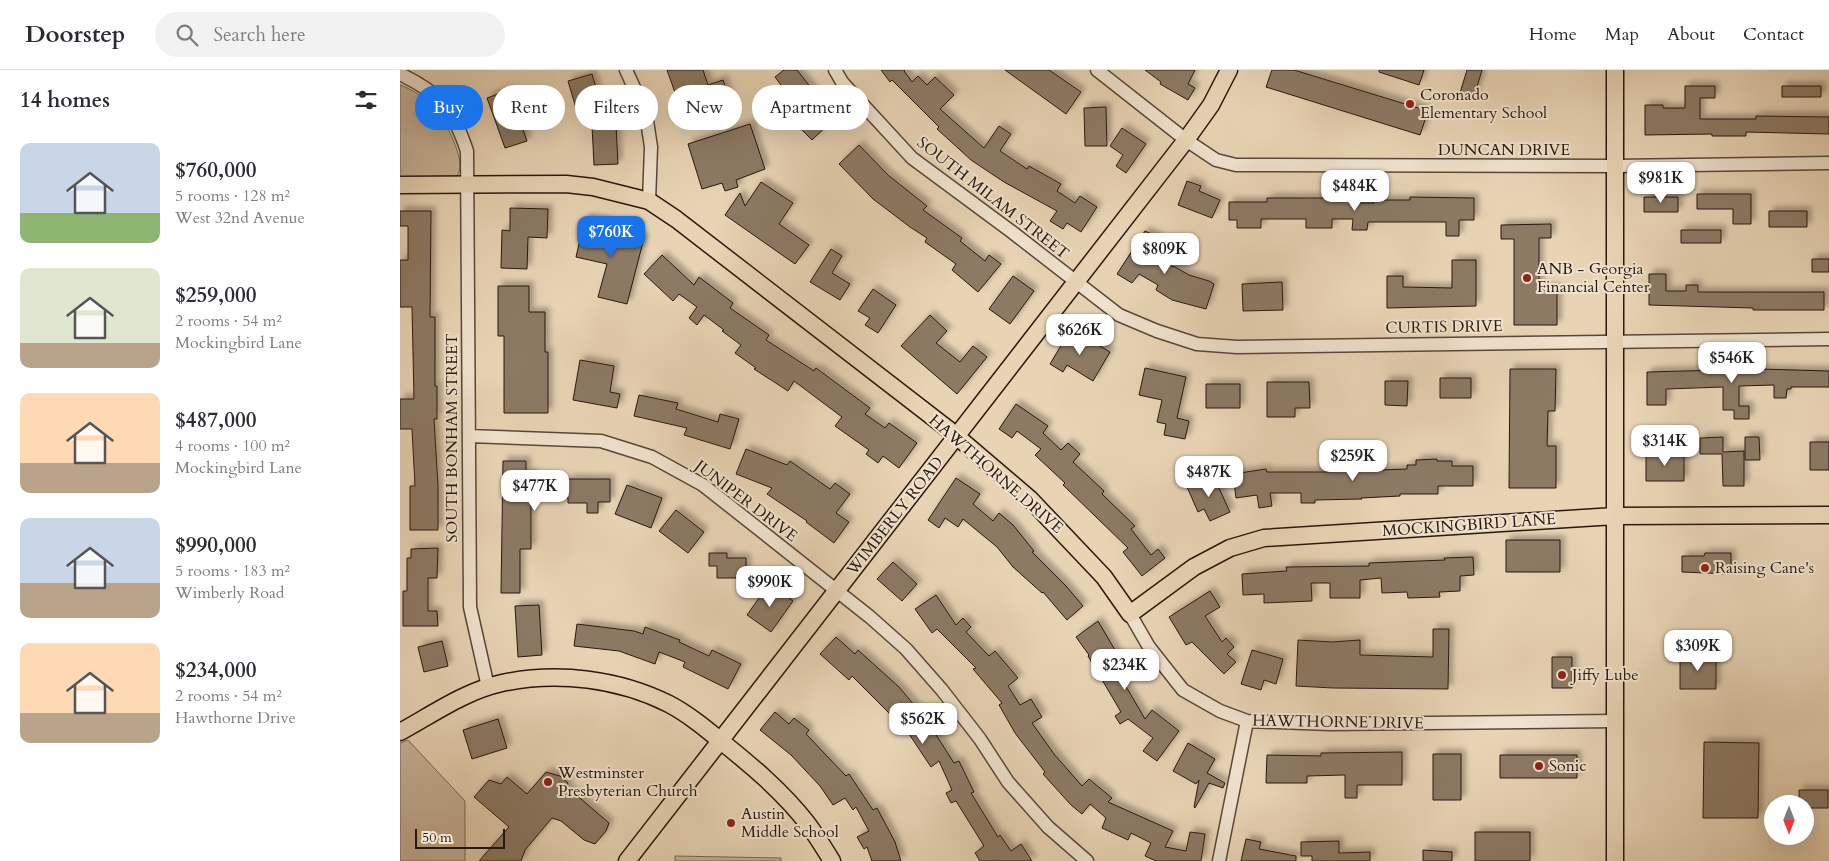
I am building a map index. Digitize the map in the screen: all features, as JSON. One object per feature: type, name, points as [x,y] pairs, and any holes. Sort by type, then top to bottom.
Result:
[{"type":"main road","name":"WIMBERLY ROAD","points":[[626,861],[1186,140],[1211,105],[1229,70]]},
{"type":"main road","points":[[1615,70],[1616,861]]},
{"type":"main road","name":"HAWTHORNE DRIVE","points":[[400,185],[566,184],[594,187],[648,201],[676,219],[957,436],[1030,499],[1059,528],[1104,577],[1130,614]]},
{"type":"main road","name":"MOCKINGBIRD LANE","points":[[1130,614],[1194,567],[1230,548],[1264,538],[1616,516],[1829,515]]},
{"type":"main road","points":[[400,732],[466,695],[503,683],[545,678],[585,679],[616,685],[671,705],[720,740],[754,768],[785,798],[807,823],[832,861]]},
{"type":"street","points":[[626,70],[646,114],[651,147],[648,201]]},
{"type":"street","name":"SOUTH MILAM STREET","points":[[835,70],[842,82],[912,158],[1012,232],[1075,282]]},
{"type":"street","name":"DUNCAN DRIVE","points":[[1097,70],[1186,140],[1216,160],[1236,166],[1615,166],[1829,163]]},
{"type":"street","name":"SOUTH BONHAM STREET","points":[[400,74],[426,87],[444,103],[458,126],[467,151],[470,607],[488,687]]},
{"type":"street","name":"CURTIS DRIVE","points":[[1075,282],[1119,315],[1157,331],[1197,344],[1255,347],[1829,339]]},
{"type":"street","name":"JUNIPER DRIVE","points":[[469,436],[601,441],[652,457],[703,485],[837,591],[906,649],[942,690],[980,739],[1008,782],[1048,827],[1088,861]]},
{"type":"street","name":"HAWTHORNE DRIVE","points":[[1130,614],[1149,647],[1183,690],[1220,711],[1247,721],[1330,724],[1616,721]]},
{"type":"street","points":[[1219,861],[1247,721]]},
{"type":"shaded area","points":[[400,85],[415,92],[415,130],[448,130],[456,147],[460,165],[458,175],[454,178],[400,178]]},
{"type":"shaded area","points":[[408,740],[465,801],[465,861],[400,861],[400,743]]},
{"type":"shaded area","points":[[675,856],[781,858],[781,861],[675,861]]},
{"type":"building","points":[[667,70],[703,70],[708,85],[672,85]]},
{"type":"building","points":[[784,70],[797,70],[809,85],[781,85],[775,77]]},
{"type":"building","points":[[881,70],[905,70],[912,82],[918,76],[927,85],[935,77],[954,95],[940,109],[984,148],[999,126],[1011,134],[1000,151],[1027,169],[1029,166],[1061,184],[1057,191],[1075,203],[1080,196],[1097,207],[1081,232],[1067,223],[1063,229],[1050,221],[1057,211],[1004,182],[971,160],[937,129],[939,127],[892,80],[890,82]]},
{"type":"building","points":[[1005,70],[1049,70],[1081,92],[1066,114]]},
{"type":"building","points":[[1145,70],[1195,70],[1188,84],[1195,88],[1188,100],[1160,84],[1161,82]]},
{"type":"building","points":[[1272,70],[1294,70],[1428,111],[1420,135],[1266,87]]},
{"type":"building","points":[[1379,70],[1424,70],[1419,85],[1379,72]]},
{"type":"building","points":[[1467,70],[1482,70],[1474,97],[1460,93]]},
{"type":"building","points":[[592,74],[595,85],[575,85],[575,105],[568,81]]},
{"type":"building","points":[[723,80],[725,85],[708,85]]},
{"type":"building","points":[[1685,86],[1715,86],[1715,98],[1700,98],[1700,119],[1756,119],[1756,116],[1829,117],[1829,134],[1746,132],[1746,136],[1712,136],[1712,134],[1645,135],[1645,105],[1663,105],[1663,108],[1685,108]]},
{"type":"building","points":[[1782,86],[1821,86],[1821,97],[1782,97]]},
{"type":"building","points":[[493,96],[493,115],[487,98]]},
{"type":"building","points":[[1106,107],[1107,146],[1085,146],[1084,108]]},
{"type":"building","points":[[750,124],[765,169],[736,180],[738,187],[725,191],[722,183],[702,189],[688,144],[731,130],[742,130],[742,127]]},
{"type":"building","points":[[1122,128],[1146,144],[1126,173],[1116,166],[1123,155],[1110,146]]},
{"type":"building","points":[[499,130],[523,130],[527,141],[505,148]]},
{"type":"building","points":[[592,130],[616,130],[618,164],[594,165]]},
{"type":"building","points":[[802,130],[822,130],[812,140]]},
{"type":"building","points":[[859,145],[888,175],[927,206],[923,210],[962,238],[960,241],[985,261],[989,255],[1001,264],[978,292],[952,270],[956,264],[925,242],[927,238],[873,199],[839,164]]},
{"type":"building","points":[[1187,181],[1201,186],[1199,191],[1220,200],[1212,218],[1178,205]]},
{"type":"building","points":[[761,182],[793,203],[779,224],[809,245],[795,264],[725,215],[740,193],[745,206]]},
{"type":"building","points":[[1697,194],[1751,194],[1751,224],[1733,224],[1733,209],[1697,209]]},
{"type":"building","points":[[1410,197],[1474,198],[1474,220],[1459,220],[1459,236],[1446,236],[1446,222],[1368,222],[1367,230],[1352,230],[1353,219],[1332,219],[1332,228],[1306,228],[1306,219],[1261,219],[1261,228],[1237,228],[1237,220],[1229,220],[1229,202],[1267,202],[1267,198],[1338,198],[1352,199],[1352,203],[1374,203],[1374,200],[1410,200]]},
{"type":"building","points":[[1644,197],[1678,197],[1678,212],[1644,212]]},
{"type":"building","points":[[510,208],[548,209],[547,238],[528,237],[527,269],[501,268],[502,230],[510,231]]},
{"type":"building","points":[[400,211],[431,211],[430,317],[435,317],[437,419],[434,419],[438,486],[438,530],[410,530],[410,486],[415,486],[412,429],[400,429],[400,399],[414,399],[412,307],[400,307],[400,260],[408,260],[408,226],[400,226]]},
{"type":"building","points":[[1769,211],[1807,211],[1807,227],[1769,227]]},
{"type":"building","points":[[585,218],[607,222],[606,228],[644,238],[627,304],[598,297],[607,264],[576,257]]},
{"type":"building","name":"ANB - Georgia Financial Center","points":[[1551,224],[1551,238],[1539,238],[1539,288],[1557,288],[1557,325],[1514,325],[1514,239],[1501,239],[1501,225]]},
{"type":"building","points":[[1681,230],[1721,230],[1721,243],[1681,243]]},
{"type":"building","points":[[1145,231],[1160,238],[1148,259],[1175,267],[1189,275],[1214,284],[1206,309],[1172,300],[1156,290],[1158,285],[1139,274],[1132,283],[1117,274]]},
{"type":"building","points":[[831,249],[842,256],[832,273],[850,284],[840,300],[810,282]]},
{"type":"building","points":[[662,255],[694,285],[699,277],[733,303],[730,308],[769,335],[766,340],[814,371],[816,368],[870,408],[865,414],[885,428],[889,423],[917,443],[899,468],[883,456],[878,463],[866,454],[869,450],[835,426],[842,417],[794,381],[788,391],[754,369],[756,368],[735,353],[741,345],[704,315],[697,325],[689,318],[697,307],[679,294],[673,301],[644,274]]},
{"type":"building","points":[[1812,259],[1829,259],[1829,272],[1812,272]]},
{"type":"building","points":[[1452,260],[1476,260],[1476,306],[1387,308],[1387,276],[1403,276],[1403,287],[1452,288]]},
{"type":"building","points":[[1649,274],[1666,274],[1666,291],[1686,291],[1686,285],[1698,285],[1698,292],[1824,292],[1824,310],[1753,310],[1753,308],[1649,305]]},
{"type":"building","points":[[1013,276],[1034,291],[1010,324],[989,309]]},
{"type":"building","points":[[1282,282],[1283,310],[1243,311],[1242,284]]},
{"type":"building","points":[[498,286],[529,286],[529,312],[545,312],[545,352],[548,352],[548,413],[504,413],[504,336],[498,336]]},
{"type":"building","points":[[873,289],[896,305],[878,333],[865,325],[870,318],[858,311]]},
{"type":"building","points":[[930,315],[947,331],[936,343],[960,362],[973,346],[987,357],[957,394],[901,346]]},
{"type":"building","points":[[1071,329],[1110,352],[1093,381],[1067,365],[1063,372],[1050,364]]},
{"type":"building","points":[[580,360],[614,366],[610,392],[620,394],[617,408],[573,400]]},
{"type":"building","points":[[1145,368],[1186,377],[1177,418],[1189,421],[1185,439],[1164,435],[1166,424],[1157,422],[1162,400],[1139,395]]},
{"type":"building","points":[[1510,369],[1556,369],[1555,411],[1548,411],[1547,446],[1556,446],[1556,488],[1509,488]]},
{"type":"building","points":[[1759,369],[1829,371],[1829,387],[1791,387],[1791,389],[1787,389],[1786,398],[1774,398],[1774,385],[1739,386],[1739,406],[1749,406],[1749,419],[1734,419],[1734,410],[1723,410],[1723,387],[1666,389],[1666,405],[1647,405],[1647,372]]},
{"type":"building","points":[[1440,378],[1471,378],[1471,398],[1440,398]]},
{"type":"building","points":[[1385,381],[1408,381],[1407,406],[1385,405]]},
{"type":"building","points":[[1267,382],[1309,382],[1310,408],[1295,408],[1295,417],[1267,417]]},
{"type":"building","points":[[1206,384],[1240,384],[1240,408],[1206,408]]},
{"type":"building","points":[[639,395],[678,403],[676,409],[718,422],[720,414],[739,419],[730,449],[684,435],[687,428],[634,416]]},
{"type":"building","points":[[1016,404],[1048,426],[1043,433],[1061,450],[1068,443],[1080,454],[1073,462],[1104,491],[1102,494],[1135,526],[1131,529],[1151,555],[1158,549],[1165,558],[1142,576],[1123,552],[1128,548],[1035,455],[1041,449],[1017,431],[1012,438],[999,429]]},
{"type":"building","points":[[1723,437],[1723,452],[1744,451],[1744,486],[1723,486],[1722,454],[1700,454],[1700,438]]},
{"type":"building","points":[[1745,437],[1759,437],[1760,460],[1745,460]]},
{"type":"building","points":[[1810,442],[1829,442],[1829,470],[1810,470]]},
{"type":"building","points":[[746,449],[787,465],[790,461],[830,489],[835,483],[850,494],[836,513],[849,522],[834,543],[807,521],[767,494],[772,488],[736,474]]},
{"type":"building","points":[[1646,453],[1684,453],[1684,481],[1646,481]]},
{"type":"building","points":[[1437,459],[1437,461],[1452,461],[1452,466],[1473,466],[1473,486],[1438,486],[1438,494],[1400,494],[1400,496],[1362,499],[1315,500],[1315,503],[1301,503],[1301,493],[1270,493],[1272,506],[1259,508],[1257,495],[1236,498],[1233,474],[1266,469],[1267,472],[1323,472],[1407,469],[1407,465],[1416,465],[1416,460]]},
{"type":"building","points":[[503,461],[526,461],[526,474],[533,474],[533,483],[568,483],[568,479],[610,479],[610,502],[598,502],[598,513],[587,513],[587,503],[568,503],[568,498],[531,499],[531,549],[520,549],[520,593],[501,593]]},
{"type":"building","points":[[1213,475],[1230,512],[1210,521],[1204,509],[1198,512],[1187,487]]},
{"type":"building","points":[[956,478],[980,494],[973,504],[993,521],[999,513],[1013,525],[1034,551],[1032,552],[1083,606],[1067,620],[1043,592],[1013,567],[997,547],[963,519],[958,527],[945,518],[939,528],[928,520]]},
{"type":"building","points":[[627,485],[662,498],[651,528],[615,514]]},
{"type":"building","points":[[676,510],[704,532],[688,553],[659,531]]},
{"type":"building","points":[[1506,540],[1560,540],[1560,572],[1506,572]]},
{"type":"building","points":[[438,548],[437,578],[428,578],[428,611],[437,611],[438,626],[403,626],[403,591],[407,591],[407,558],[411,558],[411,549]]},
{"type":"building","points":[[709,553],[727,553],[727,558],[746,558],[746,578],[717,578],[717,566],[709,566]]},
{"type":"building","name":"Raising Cane's","points":[[1705,553],[1731,553],[1731,574],[1682,572],[1682,556],[1704,556]]},
{"type":"building","points":[[1473,557],[1474,575],[1460,576],[1460,591],[1439,592],[1440,597],[1408,598],[1407,592],[1382,593],[1381,578],[1360,580],[1360,598],[1330,598],[1330,583],[1311,583],[1312,601],[1264,603],[1264,594],[1243,595],[1242,574],[1287,571],[1286,567],[1369,566],[1369,563]]},
{"type":"building","points":[[893,562],[917,584],[902,601],[877,579]]},
{"type":"building","points":[[769,584],[793,601],[771,632],[747,615]]},
{"type":"building","points":[[1210,591],[1220,607],[1205,616],[1222,642],[1226,638],[1234,647],[1227,654],[1236,662],[1224,674],[1192,642],[1186,645],[1169,617]]},
{"type":"building","points":[[936,595],[956,625],[963,618],[971,627],[966,632],[989,656],[995,651],[1018,678],[1008,686],[1020,705],[1031,699],[1042,717],[1032,723],[1054,754],[1082,786],[1089,779],[1112,798],[1108,802],[1173,831],[1165,847],[1186,851],[1190,832],[1205,834],[1201,861],[1156,861],[1145,856],[1151,843],[1131,833],[1128,840],[1102,828],[1106,818],[1090,804],[1082,814],[1071,805],[1043,774],[1045,772],[1015,733],[999,705],[1002,703],[973,669],[976,668],[937,629],[932,633],[915,609]]},
{"type":"building","points":[[539,605],[542,655],[518,657],[515,606]]},
{"type":"building","points":[[1098,621],[1125,667],[1117,671],[1145,719],[1152,710],[1179,731],[1157,761],[1143,751],[1153,738],[1128,719],[1120,724],[1115,716],[1121,712],[1089,655],[1076,637]]},
{"type":"building","points":[[577,624],[634,631],[643,634],[645,627],[680,640],[679,642],[709,656],[712,650],[741,664],[728,689],[683,667],[685,662],[659,652],[655,664],[619,651],[574,646]]},
{"type":"building","points":[[1433,629],[1449,629],[1448,689],[1296,686],[1298,640],[1332,642],[1360,640],[1360,655],[1433,657]]},
{"type":"building","points":[[836,637],[855,654],[858,650],[899,687],[926,719],[954,763],[959,761],[974,792],[971,793],[998,837],[1000,835],[1011,851],[1021,844],[1032,861],[980,861],[975,853],[984,846],[956,801],[951,803],[946,793],[952,790],[939,761],[931,767],[909,734],[888,712],[852,676],[849,680],[820,654]]},
{"type":"building","points":[[442,641],[448,666],[424,672],[418,647]]},
{"type":"building","points":[[1252,650],[1283,659],[1276,684],[1264,680],[1261,690],[1241,684]]},
{"type":"building","points":[[1680,655],[1716,655],[1716,689],[1680,689]]},
{"type":"building","name":"Jiffy Lube","points":[[1552,657],[1572,657],[1572,688],[1552,688]]},
{"type":"building","points":[[775,712],[789,724],[794,718],[809,730],[806,734],[846,776],[849,774],[873,810],[877,808],[895,842],[901,861],[872,861],[867,847],[864,849],[857,837],[869,831],[856,807],[853,810],[845,798],[833,805],[820,786],[791,755],[760,730]]},
{"type":"building","points":[[498,719],[507,748],[472,759],[463,730]]},
{"type":"building","points":[[1704,742],[1759,743],[1758,818],[1703,818]]},
{"type":"building","points":[[1188,743],[1215,759],[1207,773],[1225,783],[1223,788],[1209,783],[1195,808],[1199,780],[1196,784],[1173,771]]},
{"type":"building","points":[[1402,752],[1402,785],[1357,785],[1357,798],[1345,798],[1345,775],[1307,776],[1307,783],[1266,783],[1267,755],[1321,756],[1321,753]]},
{"type":"building","points":[[1433,754],[1461,754],[1461,800],[1433,800]]},
{"type":"building","points":[[1500,755],[1577,755],[1577,778],[1500,778]]},
{"type":"building","points":[[546,772],[560,776],[568,783],[567,787],[609,823],[606,831],[595,844],[584,840],[561,821],[552,818],[525,850],[521,861],[479,861],[509,827],[474,797],[489,780],[501,784],[507,777],[527,794]]},
{"type":"building","points":[[1799,790],[1828,790],[1828,808],[1814,808],[1814,795],[1799,795]]},
{"type":"building","points":[[1475,832],[1530,832],[1530,861],[1475,861]]},
{"type":"building","points":[[1246,839],[1261,842],[1259,849],[1296,856],[1296,861],[1241,861]]},
{"type":"building","points":[[1339,841],[1339,853],[1370,852],[1370,861],[1312,861],[1312,856],[1301,856],[1301,842]]},
{"type":"building","points":[[1423,850],[1452,852],[1452,861],[1423,861]]},
{"type":"place","name":"Coronado Elementary School","points":[[1410,104]]},
{"type":"place","name":"ANB - Georgia Financial Center","points":[[1527,278]]},
{"type":"place","name":"Raising Cane's","points":[[1705,568]]},
{"type":"place","name":"Jiffy Lube","points":[[1562,675]]},
{"type":"place","name":"Sonic","points":[[1539,766]]},
{"type":"place","name":"Westminster Presbyterian Church","points":[[548,782]]},
{"type":"place","name":"Austin Middle School","points":[[731,823]]}]
